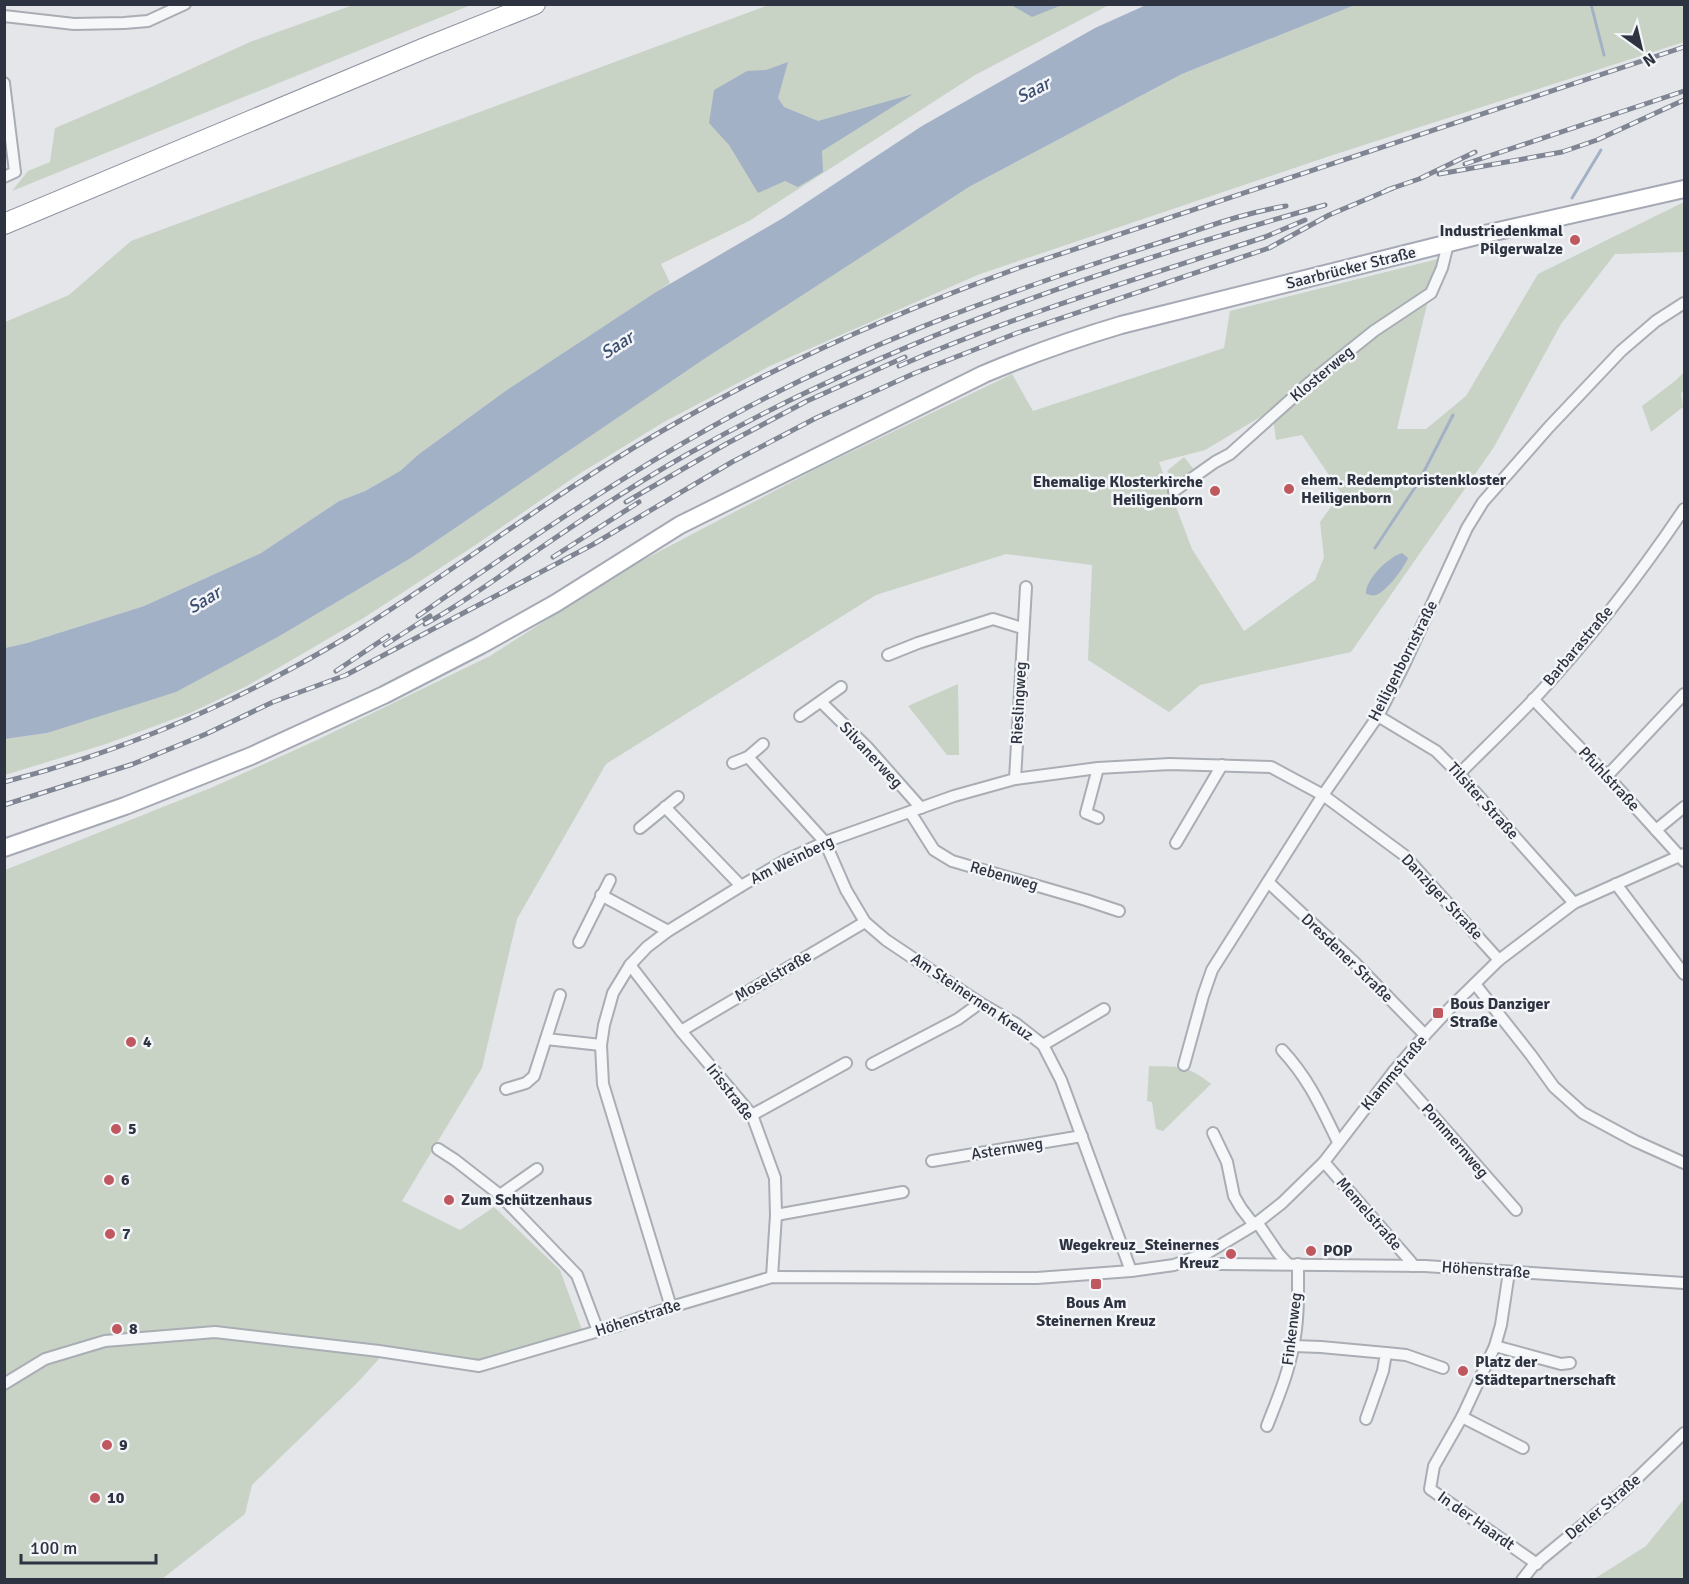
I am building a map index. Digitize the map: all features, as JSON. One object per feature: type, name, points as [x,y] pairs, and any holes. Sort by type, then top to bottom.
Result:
[{"type":"highway","points":[[4,212],[502,4]]},
{"type":"highway","points":[[4,224],[535,4]]},
{"type":"main road","name":"Saarbrücker Straße","points":[[4,848],[125,806],[251,756],[384,695],[556,603],[680,525],[1021,358],[1121,325],[1448,244],[1684,189]]},
{"type":"street","points":[[4,16],[74,24],[124,23],[148,21],[185,4]]},
{"type":"street","points":[[4,83],[15,172],[4,177]]},
{"type":"street","name":"Klosterweg","points":[[1174,491],[1230,454],[1308,384],[1374,331],[1431,293],[1442,268],[1448,244]]},
{"type":"street","name":"Heiligenbornstraße","points":[[1184,1065],[1212,970],[1323,795],[1378,716],[1467,528],[1483,502],[1549,427],[1621,351],[1656,321],[1684,303]]},
{"type":"street","name":"Barbarastraße","points":[[1460,774],[1572,655],[1652,557],[1684,509]]},
{"type":"street","name":"Rieslingweg","points":[[1015,779],[1026,587]]},
{"type":"street","points":[[888,655],[993,619],[1022,628]]},
{"type":"street","points":[[800,716],[842,687]]},
{"type":"street","points":[[1607,776],[1684,694]]},
{"type":"street","name":"Pfuhlstraße","points":[[1533,699],[1683,858]]},
{"type":"street","name":"Silvanerweg","points":[[821,702],[867,747],[921,808]]},
{"type":"street","name":"Tilsiter Straße","points":[[1378,716],[1436,751],[1460,774],[1574,903]]},
{"type":"street","points":[[733,763],[748,757],[763,744]]},
{"type":"street","points":[[748,757],[825,842]]},
{"type":"street","name":"Am Weinberg","points":[[671,1307],[603,1084],[601,1045],[613,993],[630,965],[647,947],[668,931],[741,886],[786,860],[825,842],[954,796],[1015,779],[1098,768],[1170,764],[1271,767],[1323,795]]},
{"type":"street","points":[[1176,843],[1222,765]]},
{"type":"street","points":[[1098,768],[1086,813],[1098,818]]},
{"type":"street","name":"Danziger Straße","points":[[1323,795],[1404,855],[1500,960]]},
{"type":"street","points":[[640,828],[678,797]]},
{"type":"street","points":[[665,807],[741,886]]},
{"type":"street","points":[[1656,830],[1684,807]]},
{"type":"street","name":"Rebenweg","points":[[910,812],[934,850],[952,861],[1119,911]]},
{"type":"street","name":"Am Steinernen Kreuz","points":[[825,842],[846,891],[865,922],[886,940],[980,1003],[1015,1023],[1042,1045],[1061,1080],[1131,1271]]},
{"type":"street","name":"Klammstraße","points":[[1174,1265],[1209,1252],[1282,1203],[1324,1162],[1394,1071],[1425,1035],[1500,960],[1574,903],[1683,858]]},
{"type":"street","points":[[579,942],[610,880]]},
{"type":"street","name":"Dresdener Straße","points":[[1268,882],[1354,962],[1425,1035]]},
{"type":"street","points":[[1616,884],[1684,974]]},
{"type":"street","points":[[601,895],[668,931]]},
{"type":"street","name":"Moselstraße","points":[[681,1031],[865,922]]},
{"type":"street","name":"Irisstraße","points":[[630,965],[681,1031],[752,1115],[775,1178],[776,1215],[772,1277]]},
{"type":"street","points":[[1475,984],[1554,1087],[1582,1113],[1635,1141],[1684,1163]]},
{"type":"street","points":[[506,1089],[526,1083],[534,1076],[560,995]]},
{"type":"street","points":[[872,1064],[958,1019],[980,1003]]},
{"type":"street","points":[[1042,1045],[1104,1010]]},
{"type":"street","points":[[546,1039],[601,1045]]},
{"type":"street","points":[[1282,1050],[1298,1068],[1315,1094],[1338,1142]]},
{"type":"street","points":[[752,1115],[846,1063]]},
{"type":"street","name":"Pommernweg","points":[[1394,1071],[1516,1210]]},
{"type":"street","points":[[1213,1133],[1227,1162],[1234,1196],[1241,1208],[1278,1253],[1293,1264]]},
{"type":"street","name":"Asternweg","points":[[932,1161],[1082,1136]]},
{"type":"street","points":[[438,1149],[500,1195],[577,1275],[598,1331]]},
{"type":"street","name":"Memelstraße","points":[[1324,1162],[1413,1266]]},
{"type":"street","points":[[500,1195],[537,1169]]},
{"type":"street","points":[[776,1215],[903,1192]]},
{"type":"street","name":"Höhenstraße","points":[[1220,1264],[1413,1266],[1684,1283]]},
{"type":"street","name":"Finkenweg","points":[[1267,1426],[1285,1382],[1294,1346],[1298,1315],[1293,1264]]},
{"type":"street","name":"Höhenstraße","points":[[4,1384],[45,1359],[105,1341],[215,1332],[379,1351],[479,1366],[772,1277],[1037,1278],[1131,1271],[1174,1265]]},
{"type":"street","name":"In der Haardt","points":[[1509,1272],[1501,1325],[1495,1346],[1462,1417],[1434,1466],[1430,1489],[1537,1563]]},
{"type":"street","points":[[1294,1346],[1406,1355],[1443,1368]]},
{"type":"street","points":[[1495,1346],[1561,1364],[1570,1363]]},
{"type":"street","points":[[1366,1419],[1383,1371],[1386,1353]]},
{"type":"street","points":[[1462,1417],[1523,1448]]},
{"type":"street","name":"Derler Straße","points":[[1522,1580],[1537,1563],[1625,1490],[1684,1433]]},
{"type":"shaded area","points":[[353,5],[471,5],[12,191],[28,171],[50,162],[55,128],[250,42]]},
{"type":"shaded area","points":[[769,5],[1109,5],[975,75],[749,221],[661,264],[670,283],[504,392],[419,454],[400,471],[365,491],[339,501],[261,553],[144,606],[5,648],[5,322],[69,295],[131,241]]},
{"type":"shaded area","points":[[1355,5],[1684,5],[1684,42],[1333,155],[980,274],[770,366],[664,422],[579,474],[362,619],[247,686],[190,713],[106,744],[5,775],[4,739],[47,733],[283,634],[411,558],[704,358],[969,187],[1182,74]]},
{"type":"shaded area","points":[[1684,202],[1684,252],[1615,254],[1561,324],[1494,447],[1351,652],[1200,685],[1169,712],[1088,660],[1092,565],[1006,554],[876,595],[606,764],[517,919],[482,1068],[402,1201],[460,1230],[494,1207],[560,1270],[582,1330],[475,1361],[387,1350],[359,1381],[252,1485],[245,1514],[162,1579],[5,1580],[5,870],[213,787],[317,740],[490,656],[624,570],[818,468],[1012,374],[1033,411],[1224,348],[1230,311],[1438,259],[1397,429],[1426,429],[1466,396],[1538,274]],"holes":[[[1272,410],[1276,440],[1302,435],[1341,493],[1320,522],[1324,557],[1315,580],[1244,631],[1192,549],[1159,462],[1205,450]]]},
{"type":"shaded area","points":[[1684,372],[1684,391],[1681,393],[1683,407],[1651,432],[1642,406]]},
{"type":"shaded area","points":[[1184,457],[1195,471],[1178,485],[1167,471]]},
{"type":"shaded area","points":[[958,684],[959,755],[947,755],[908,706]]},
{"type":"shaded area","points":[[1149,1066],[1168,1066],[1189,1070],[1211,1084],[1163,1131],[1156,1129],[1152,1102],[1147,1101]]},
{"type":"shaded area","points":[[1684,1499],[1684,1579],[1594,1579],[1646,1546]]},
{"type":"water","points":[[1011,5],[1062,5],[1032,17]]},
{"type":"water","name":"Saar","points":[[1146,5],[1355,5],[1182,74],[969,187],[704,359],[411,558],[283,634],[176,692],[47,733],[5,739],[5,648],[144,606],[261,553],[339,501],[365,491],[400,471],[419,454],[504,392],[656,292],[783,218],[922,126],[1095,28]]},
{"type":"water","points":[[788,62],[778,98],[784,107],[818,121],[913,94],[822,151],[823,172],[798,187],[785,181],[758,193],[729,145],[709,123],[714,90],[747,71],[766,70]]},
{"type":"water","points":[[1402,553],[1408,558],[1389,585],[1376,595],[1366,594],[1369,582],[1378,570],[1390,559]]},
{"type":"waterway","points":[[1591,4],[1604,55]]},
{"type":"waterway","points":[[1572,198],[1601,150]]},
{"type":"waterway","points":[[1375,548],[1418,483],[1453,415]]},
{"type":"railway","points":[[4,782],[94,755],[181,722],[224,703],[307,660],[425,587],[577,484],[655,435],[788,364],[880,322],[1021,267],[1684,47]]},
{"type":"railway","points":[[1465,164],[1684,91]]},
{"type":"railway","points":[[1439,174],[1562,152],[1597,140],[1684,100]]},
{"type":"railway","points":[[1387,190],[1419,179],[1475,152]]},
{"type":"railway","points":[[4,805],[133,764],[206,734],[273,702],[346,675],[592,545],[732,462],[816,418],[915,373],[1017,333],[1269,248],[1329,215],[1393,188]]},
{"type":"railway","points":[[425,624],[464,601],[585,518],[665,467],[762,414],[840,377],[918,342],[1079,282],[1242,229],[1325,205]]},
{"type":"railway","points":[[418,616],[622,479],[707,429],[835,364],[922,327],[1055,277],[1221,222],[1286,206]]},
{"type":"railway","points":[[899,366],[1035,313],[1265,237],[1305,220]]},
{"type":"railway","points":[[626,502],[726,444],[807,401],[905,357]]},
{"type":"railway","points":[[553,557],[639,502]]},
{"type":"railway","points":[[385,645],[430,616]]},
{"type":"railway","points":[[336,671],[388,636]]},
{"type":"place","name":"Industriedenkmal Pilgerwalze","points":[[1575,240]]},
{"type":"place","name":"ehem. Redemptoristenkloster Heiligenborn","points":[[1289,489]]},
{"type":"place","name":"Ehemalige Klosterkirche Heiligenborn","points":[[1215,491]]},
{"type":"place","name":"Bous Danziger Straße","points":[[1438,1013]]},
{"type":"place","name":"4","points":[[131,1042]]},
{"type":"place","name":"5","points":[[116,1129]]},
{"type":"place","name":"6","points":[[109,1180]]},
{"type":"place","name":"Zum Schützenhaus","points":[[449,1200]]},
{"type":"place","name":"7","points":[[110,1234]]},
{"type":"place","name":"POP","points":[[1311,1251]]},
{"type":"place","name":"Wegekreuz_Steinernes Kreuz","points":[[1231,1254]]},
{"type":"place","name":"Bous Am Steinernen Kreuz","points":[[1096,1284]]},
{"type":"place","name":"8","points":[[117,1329]]},
{"type":"place","name":"Platz der Städtepartnerschaft","points":[[1463,1371]]},
{"type":"place","name":"9","points":[[107,1445]]},
{"type":"place","name":"10","points":[[95,1498]]}]
